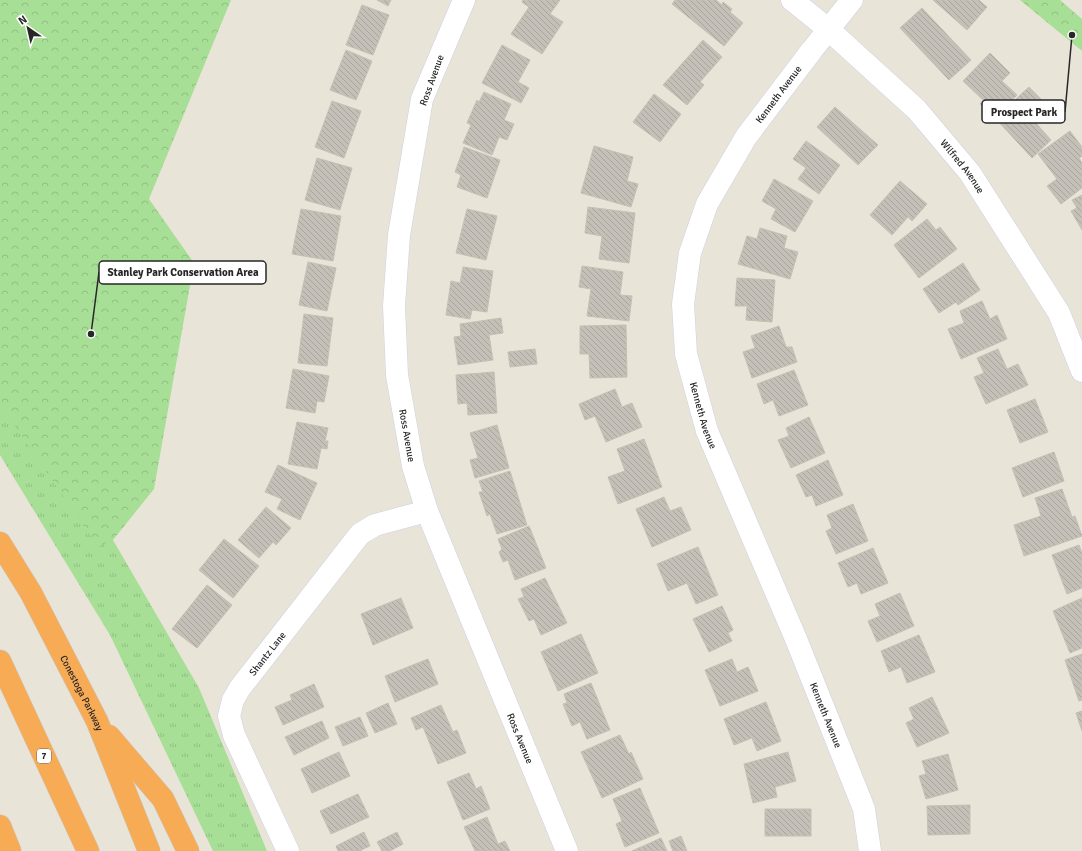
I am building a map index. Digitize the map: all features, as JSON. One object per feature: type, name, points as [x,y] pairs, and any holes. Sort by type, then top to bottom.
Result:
[{"type":"highway","name":"Conestoga Parkway","points":[[0,543],[31,593],[97,721],[149,851]]},
{"type":"highway","name":"7","points":[[0,661],[88,851]]},
{"type":"highway","points":[[97,721],[163,799],[188,851]]},
{"type":"highway","points":[[0,826],[10,851]]},
{"type":"street","name":"Ross Avenue","points":[[464,0],[422,99],[399,235],[394,306],[397,375],[413,466],[427,511],[567,851]]},
{"type":"street","name":"Wilfred Avenue","points":[[792,0],[828,29],[917,110],[970,173],[1059,313],[1082,371]]},
{"type":"street","name":"Kenneth Avenue","points":[[852,0],[828,29],[746,137],[707,204],[690,253],[683,304],[686,354],[707,431],[796,639],[864,809],[870,851]]},
{"type":"street","name":"Shantz Lane","points":[[288,851],[234,734],[229,716],[233,700],[240,688],[360,534],[375,525],[427,511]]},
{"type":"green space","points":[[0,0],[231,0],[149,199],[194,263],[154,489],[113,540],[98,547],[0,404]]},
{"type":"green space","points":[[1020,0],[1060,0],[1082,19],[1082,51]]},
{"type":"green space","points":[[0,332],[113,540],[199,688],[267,851],[213,851],[110,635],[0,455]]},
{"type":"building","points":[[377,0],[391,0],[388,6]]},
{"type":"building","points":[[523,0],[560,0],[550,14],[563,22],[542,54],[511,34],[529,7],[522,2]]},
{"type":"building","points":[[675,0],[716,0],[722,5],[723,2],[732,9],[730,12],[743,23],[724,46],[672,4]]},
{"type":"building","points":[[933,0],[979,0],[987,7],[967,30]]},
{"type":"building","points":[[362,5],[389,15],[373,55],[346,45]]},
{"type":"building","points":[[922,8],[971,60],[949,80],[900,28]]},
{"type":"building","points":[[703,40],[722,57],[700,82],[704,85],[687,105],[663,85]]},
{"type":"building","points":[[502,45],[530,60],[518,82],[529,88],[521,103],[482,83]]},
{"type":"building","points":[[346,50],[372,61],[356,100],[330,90]]},
{"type":"building","points":[[990,53],[1010,73],[1002,81],[1017,95],[994,118],[980,104],[983,100],[963,81]]},
{"type":"building","points":[[1029,87],[1049,107],[1034,121],[1051,140],[1032,158],[995,118]]},
{"type":"building","points":[[484,92],[511,104],[504,120],[514,124],[507,140],[499,137],[492,155],[463,143],[471,125],[467,123],[477,100],[479,102]]},
{"type":"building","points":[[654,94],[681,114],[660,142],[633,122]]},
{"type":"building","points":[[332,101],[361,111],[344,158],[315,147]]},
{"type":"building","points":[[835,107],[878,145],[858,165],[817,127]]},
{"type":"building","points":[[1070,131],[1082,147],[1082,156],[1079,158],[1082,163],[1082,188],[1061,204],[1047,186],[1057,179],[1038,154]]},
{"type":"building","points":[[806,141],[840,165],[819,194],[798,179],[806,168],[793,159]]},
{"type":"building","points":[[594,146],[633,157],[627,181],[638,184],[631,207],[581,193]]},
{"type":"building","points":[[464,147],[500,160],[487,198],[457,187],[461,175],[455,172]]},
{"type":"building","points":[[317,158],[352,168],[340,210],[305,200]]},
{"type":"building","points":[[774,179],[813,201],[795,232],[771,219],[776,209],[762,201]]},
{"type":"building","points":[[900,181],[927,204],[912,221],[908,217],[892,235],[870,215]]},
{"type":"building","points":[[1082,195],[1082,230],[1071,211],[1077,208],[1072,200]]},
{"type":"building","points":[[588,207],[635,213],[629,263],[599,259],[602,236],[585,233]]},
{"type":"building","points":[[301,209],[341,216],[333,261],[292,254]]},
{"type":"building","points":[[467,209],[497,216],[486,260],[456,253]]},
{"type":"building","points":[[927,219],[936,230],[940,227],[957,249],[919,278],[894,245]]},
{"type":"building","points":[[760,228],[787,236],[784,248],[798,252],[790,279],[738,264],[747,236],[757,239]]},
{"type":"building","points":[[308,262],[336,268],[327,311],[299,305]]},
{"type":"building","points":[[963,263],[980,290],[958,305],[956,302],[939,313],[923,289]]},
{"type":"building","points":[[582,266],[623,272],[620,295],[632,296],[629,321],[587,316],[591,289],[579,287]]},
{"type":"building","points":[[463,267],[493,271],[487,312],[472,310],[470,319],[446,315],[451,281],[460,283]]},
{"type":"building","points":[[737,278],[775,280],[772,322],[746,320],[747,306],[735,306]]},
{"type":"building","points":[[982,301],[990,319],[997,315],[1007,339],[961,359],[948,329],[964,323],[960,311]]},
{"type":"building","points":[[304,314],[333,318],[327,366],[298,363]]},
{"type":"building","points":[[501,318],[503,333],[489,335],[493,360],[458,365],[454,337],[461,336],[460,324]]},
{"type":"building","points":[[626,325],[627,377],[590,378],[589,354],[580,354],[580,326]]},
{"type":"building","points":[[779,326],[786,347],[792,347],[797,362],[752,378],[743,352],[755,348],[751,336]]},
{"type":"building","points":[[535,349],[537,364],[510,367],[508,352]]},
{"type":"building","points":[[998,349],[1007,369],[1018,364],[1028,385],[986,404],[974,377],[984,373],[977,358]]},
{"type":"building","points":[[293,369],[329,376],[324,402],[317,401],[315,413],[286,408]]},
{"type":"building","points":[[794,370],[808,405],[779,416],[773,400],[764,404],[757,384]]},
{"type":"building","points":[[494,372],[497,413],[468,415],[467,403],[458,404],[456,375]]},
{"type":"building","points":[[615,389],[622,407],[632,403],[642,427],[606,442],[595,416],[585,420],[579,404]]},
{"type":"building","points":[[1035,399],[1048,432],[1020,443],[1007,410]]},
{"type":"building","points":[[809,417],[825,453],[791,468],[778,440],[789,436],[786,428]]},
{"type":"building","points":[[297,422],[328,428],[325,441],[328,441],[327,449],[321,448],[317,469],[288,464]]},
{"type":"building","points":[[497,425],[509,468],[475,478],[470,460],[478,458],[470,433]]},
{"type":"building","points":[[644,439],[662,487],[618,504],[608,477],[625,471],[617,449]]},
{"type":"building","points":[[1054,452],[1064,481],[1023,497],[1012,468]]},
{"type":"building","points":[[828,460],[843,495],[816,506],[812,495],[806,497],[796,475]]},
{"type":"building","points":[[278,465],[317,483],[300,520],[277,509],[282,499],[265,492]]},
{"type":"building","points":[[510,471],[527,525],[497,534],[490,514],[487,516],[479,492],[483,492],[479,481]]},
{"type":"building","points":[[1062,489],[1072,517],[1075,516],[1082,536],[1024,556],[1014,525],[1041,516],[1035,498]]},
{"type":"building","points":[[664,497],[670,511],[681,507],[691,530],[652,547],[636,509]]},
{"type":"building","points":[[853,504],[868,541],[836,554],[826,531],[832,528],[827,515]]},
{"type":"building","points":[[266,507],[291,528],[276,545],[273,542],[259,558],[238,540]]},
{"type":"building","points":[[529,526],[546,568],[515,580],[508,560],[503,562],[499,552],[502,549],[498,539]]},
{"type":"building","points":[[224,539],[259,566],[233,598],[199,570]]},
{"type":"building","points":[[1079,545],[1082,553],[1082,588],[1067,594],[1052,555]]},
{"type":"building","points":[[698,547],[718,595],[696,604],[687,583],[668,591],[657,564]]},
{"type":"building","points":[[873,548],[888,583],[861,594],[857,583],[848,587],[838,563]]},
{"type":"building","points":[[545,578],[567,623],[541,635],[534,619],[529,621],[518,599],[524,597],[521,589]]},
{"type":"building","points":[[207,585],[232,605],[197,648],[172,629]]},
{"type":"building","points":[[900,593],[914,626],[877,642],[868,621],[880,616],[875,604]]},
{"type":"building","points":[[401,598],[413,628],[373,645],[361,614]]},
{"type":"building","points":[[1082,598],[1082,648],[1070,653],[1053,611]]},
{"type":"building","points":[[722,606],[733,630],[728,633],[732,641],[709,652],[693,619]]},
{"type":"building","points":[[581,634],[598,673],[558,691],[541,652]]},
{"type":"building","points":[[919,635],[935,672],[907,683],[901,667],[889,672],[881,651]]},
{"type":"building","points":[[1082,654],[1082,700],[1079,701],[1065,660]]},
{"type":"building","points":[[428,659],[438,684],[395,702],[385,676]]},
{"type":"building","points":[[732,659],[737,672],[748,667],[758,691],[720,706],[705,670]]},
{"type":"building","points":[[591,683],[610,730],[587,739],[580,722],[572,726],[563,704],[567,703],[564,694]]},
{"type":"building","points":[[314,684],[324,707],[283,725],[275,707],[292,700],[290,695]]},
{"type":"building","points":[[932,697],[949,733],[917,747],[906,723],[914,719],[909,708]]},
{"type":"building","points":[[766,702],[781,741],[757,751],[752,738],[734,745],[724,719]]},
{"type":"building","points":[[388,703],[397,724],[375,733],[366,713]]},
{"type":"building","points":[[441,705],[453,732],[457,730],[466,753],[438,764],[423,727],[416,730],[411,718]]},
{"type":"building","points":[[1082,711],[1082,731],[1076,713]]},
{"type":"building","points":[[360,717],[368,736],[343,746],[335,727]]},
{"type":"building","points":[[322,721],[329,738],[294,755],[285,737]]},
{"type":"building","points":[[620,735],[629,754],[631,752],[643,779],[602,798],[581,752]]},
{"type":"building","points":[[339,752],[350,776],[312,793],[301,769]]},
{"type":"building","points":[[788,752],[796,781],[775,787],[777,797],[753,803],[744,764]]},
{"type":"building","points":[[948,754],[958,790],[926,799],[919,776],[926,774],[922,761]]},
{"type":"building","points":[[469,773],[476,789],[481,786],[490,809],[463,820],[447,782]]},
{"type":"building","points":[[640,788],[659,833],[625,847],[616,824],[622,821],[613,799]]},
{"type":"building","points":[[358,794],[369,817],[331,834],[320,811]]},
{"type":"building","points":[[970,805],[970,834],[928,835],[927,806]]},
{"type":"building","points":[[765,809],[811,809],[811,836],[765,836]]},
{"type":"building","points":[[487,817],[498,844],[505,841],[510,851],[475,851],[464,827]]},
{"type":"building","points":[[364,832],[370,846],[361,850],[362,851],[338,851],[336,846]]},
{"type":"building","points":[[397,832],[403,844],[390,851],[382,851],[377,842]]},
{"type":"building","points":[[681,836],[687,851],[673,851],[669,841]]},
{"type":"building","points":[[661,838],[667,851],[632,851]]},
{"type":"place","name":"Prospect Park","points":[[1072,35]]},
{"type":"place","name":"Stanley Park Conservation Area","points":[[91,334]]}]
